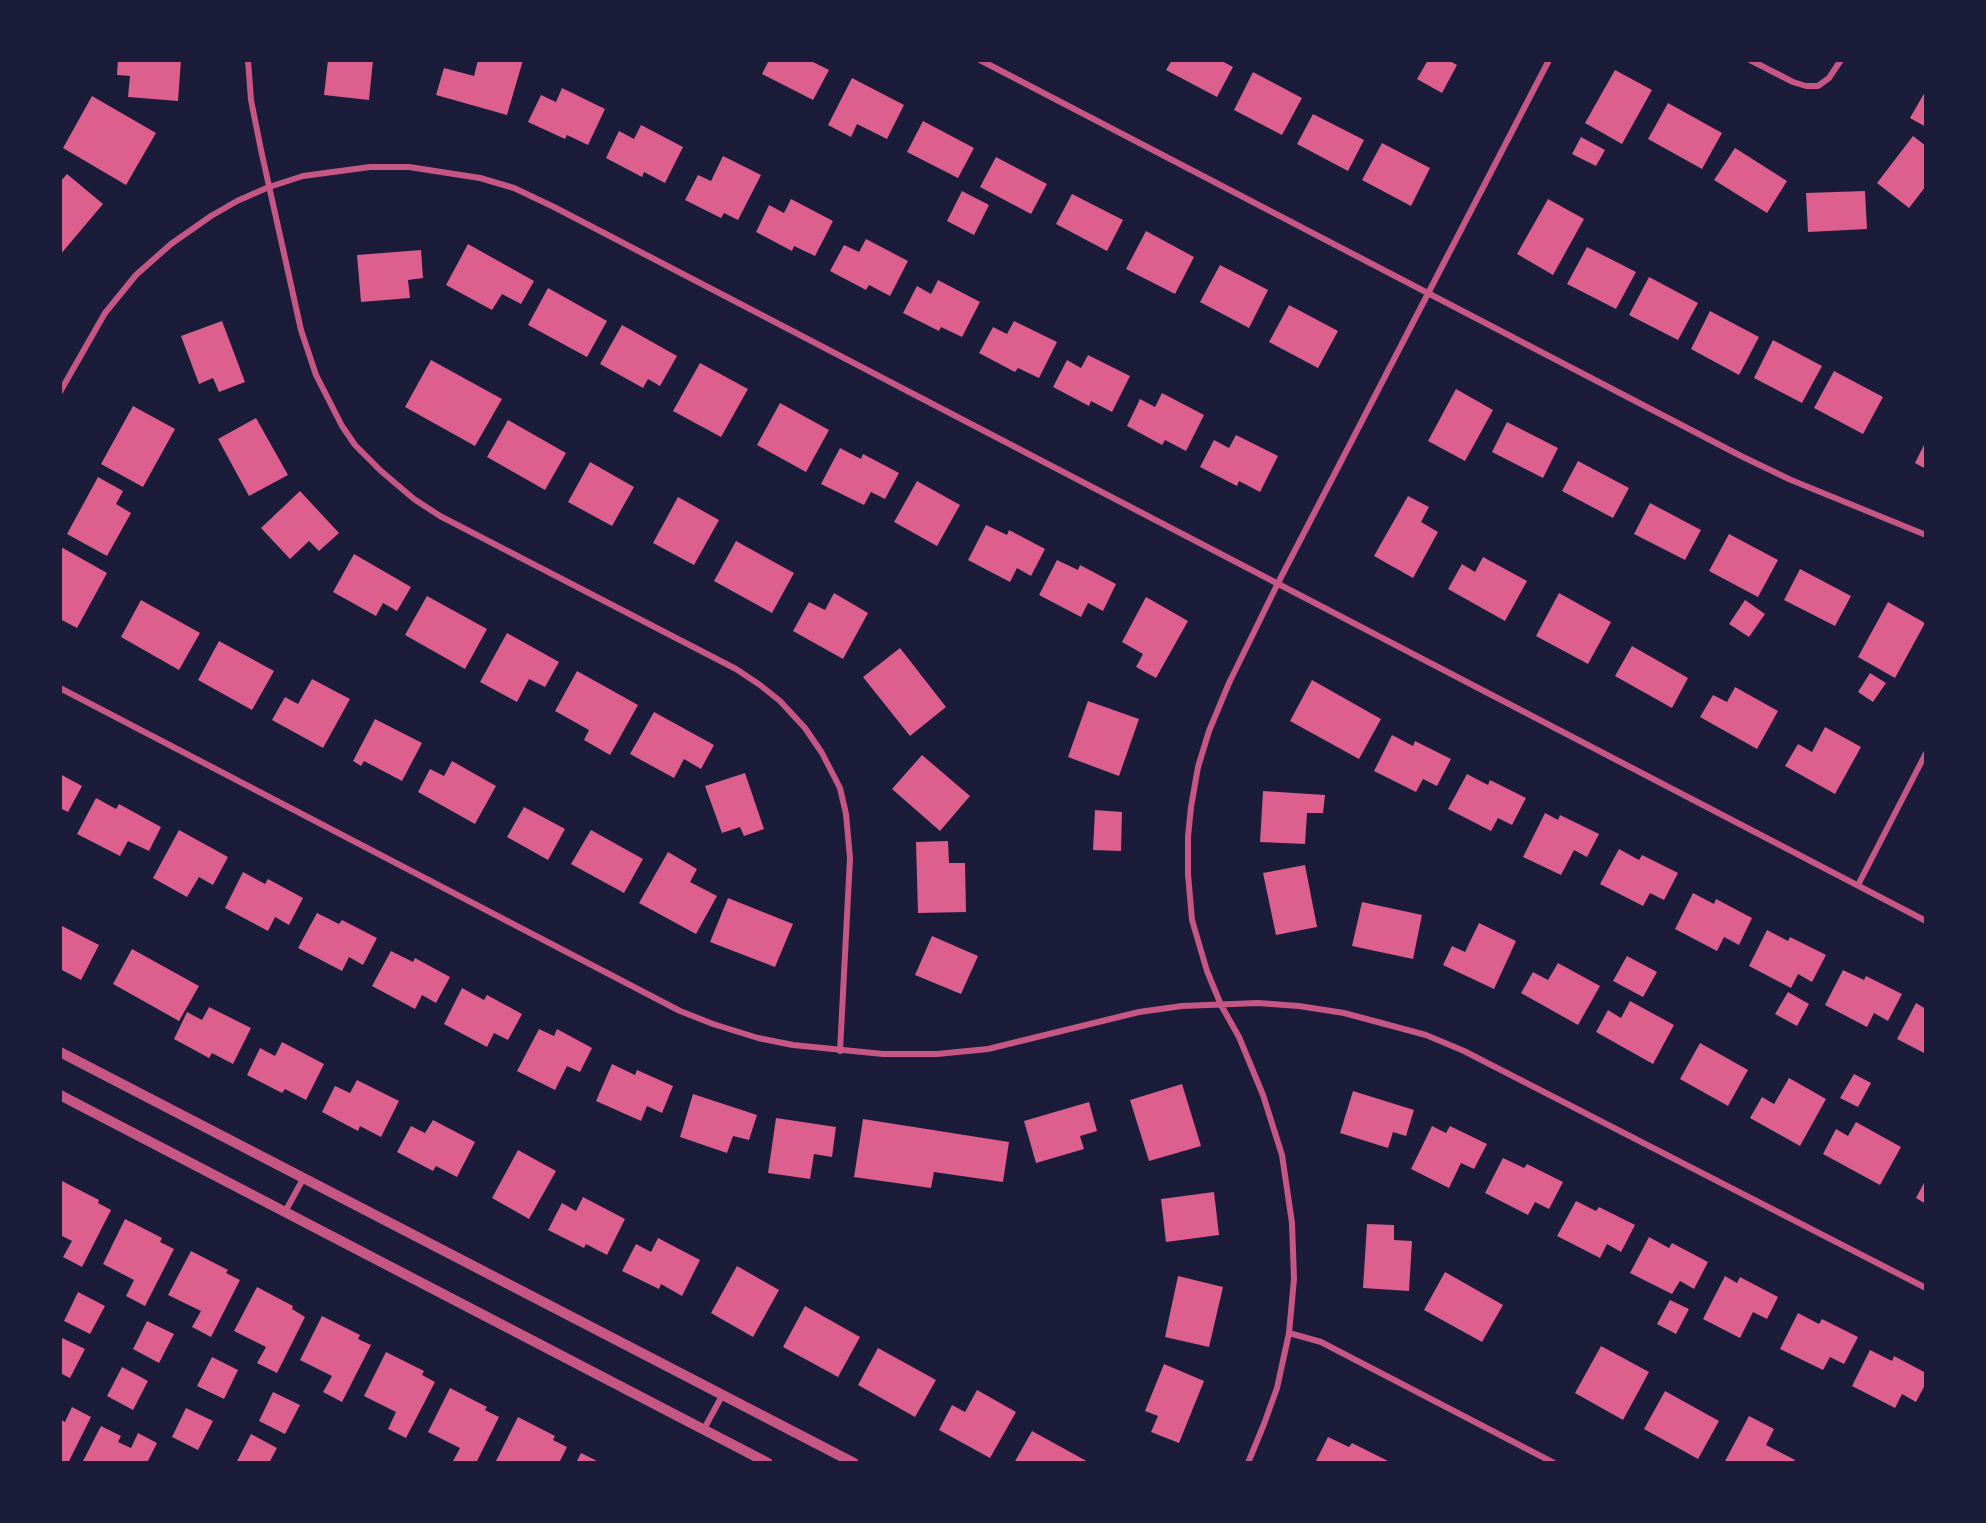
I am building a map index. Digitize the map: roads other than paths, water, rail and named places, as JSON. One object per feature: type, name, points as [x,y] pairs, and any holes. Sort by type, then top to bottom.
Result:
[{"type":"street","points":[[248,60],[251,100],[302,330],[316,375],[342,426],[356,445],[381,471],[414,499],[440,516],[736,669],[780,701],[805,728],[840,788],[846,814],[850,858],[840,1051]]},
{"type":"street","points":[[980,60],[1741,456],[1791,480],[1926,535]]},
{"type":"street","points":[[1248,1463],[1276,1388],[1289,1333],[1294,1279],[1289,1195],[1282,1155],[1259,1086],[1239,1037],[1221,1005],[1202,959],[1192,920],[1188,874],[1191,807],[1198,767],[1209,731],[1229,683],[1278,583],[1549,60]]},
{"type":"street","points":[[1750,60],[1793,82],[1806,86],[1818,86],[1829,78],[1841,60]]},
{"type":"street","points":[[60,392],[105,313],[136,275],[171,244],[237,201],[303,176],[338,170],[409,167],[480,178],[514,189],[575,218],[1926,921]]},
{"type":"street","points":[[60,688],[680,1011],[713,1024],[793,1046],[840,1051],[937,1054],[988,1049],[1139,1012],[1182,1006],[1258,1003],[1344,1013],[1426,1035],[1509,1072],[1926,1288]]},
{"type":"street","points":[[1858,885],[1926,753]]},
{"type":"street","points":[[60,1052],[854,1463]]},
{"type":"street","points":[[60,1095],[768,1463]]},
{"type":"street","points":[[285,1212],[303,1179]]},
{"type":"street","points":[[1289,1333],[1321,1342],[1554,1463]]},
{"type":"street","points":[[704,1429],[723,1394]]}]
